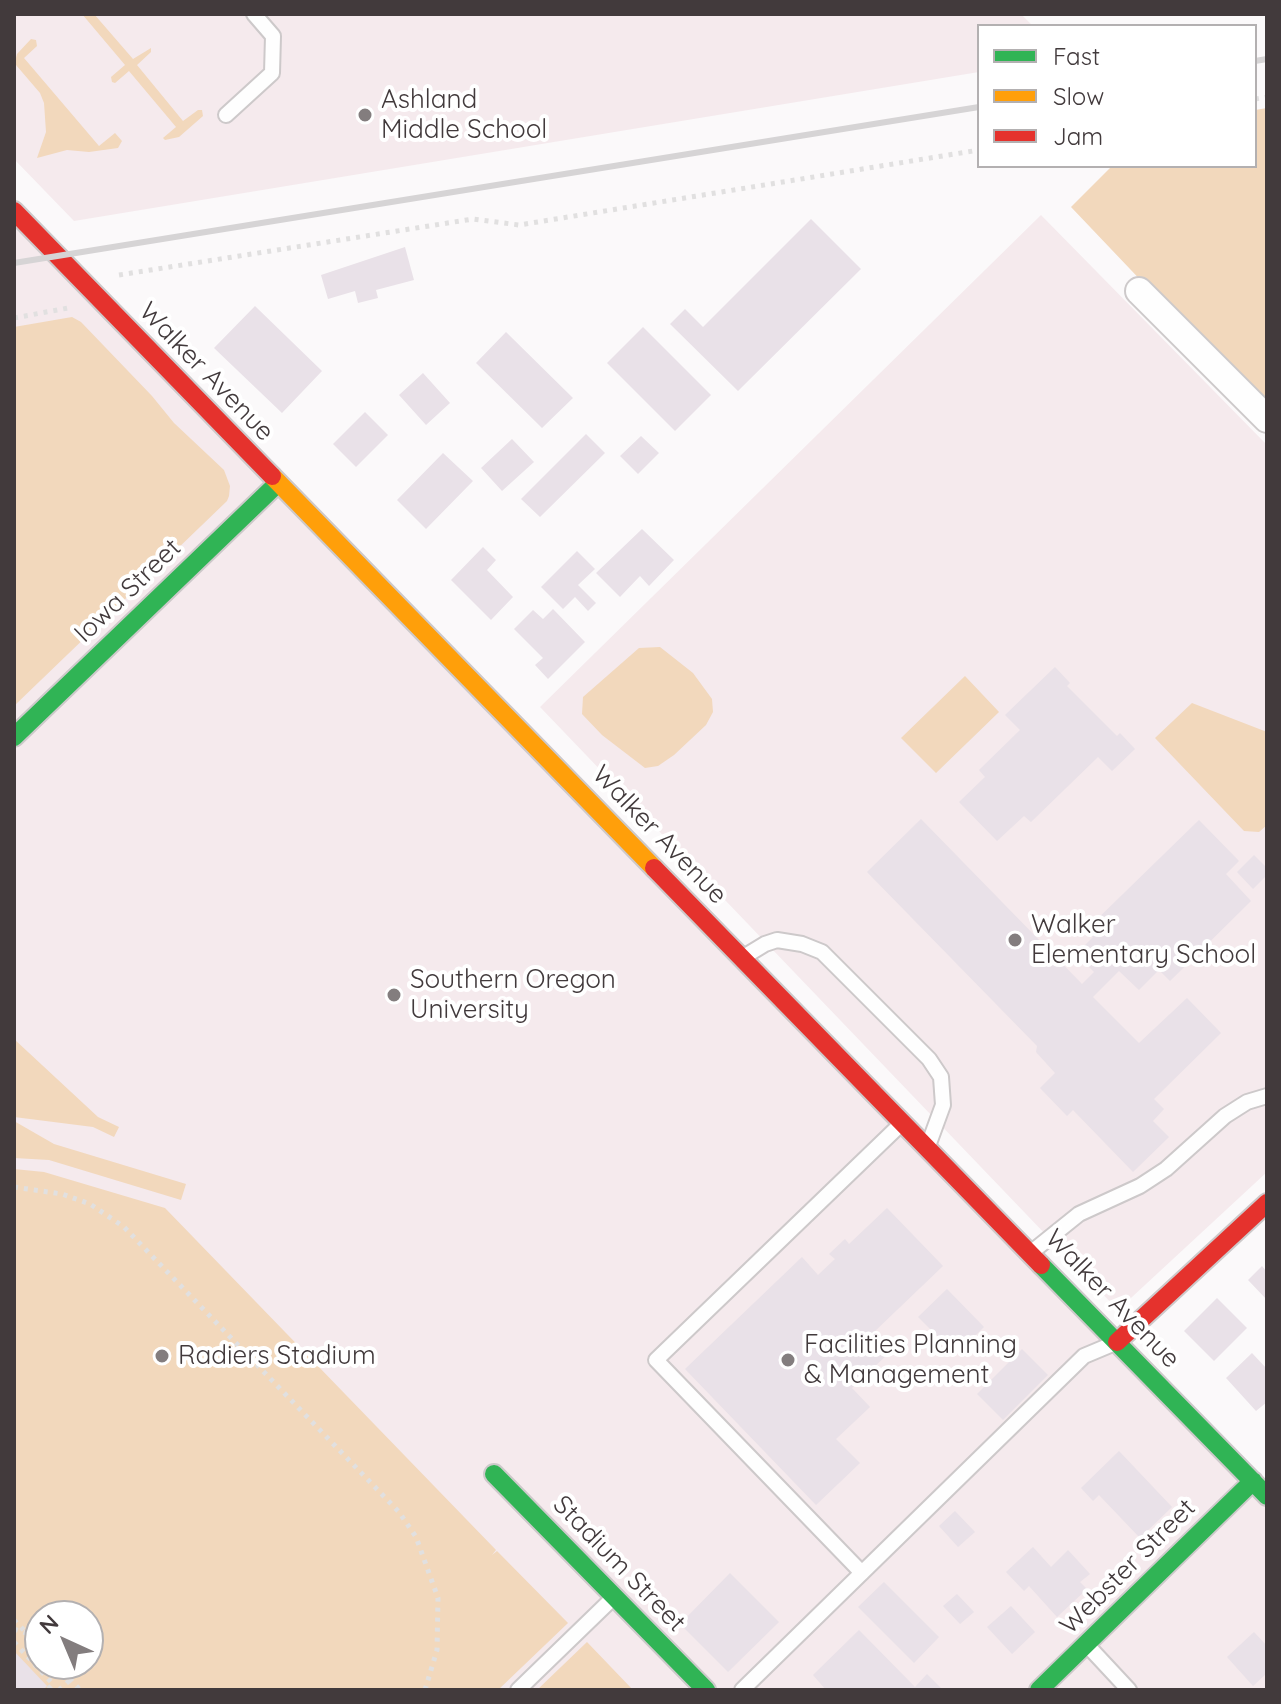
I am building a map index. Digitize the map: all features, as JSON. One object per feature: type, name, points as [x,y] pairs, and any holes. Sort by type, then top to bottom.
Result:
[{"type":"street","name":"Walker Avenue","points":[[14,211],[1267,1496]]},
{"type":"street","points":[[1139,291],[1267,419]]},
{"type":"street","name":"Iowa Street","points":[[14,737],[278,483]]},
{"type":"street","points":[[1117,1342],[1267,1203]]},
{"type":"street","name":"Stadium Street","points":[[494,1474],[706,1690]]},
{"type":"street","name":"Webster Street","points":[[1039,1690],[1253,1481]]},
{"type":"lane","points":[[226,115],[272,73],[273,36],[254,14]]},
{"type":"lane","points":[[742,958],[777,940],[802,944],[822,952],[929,1059],[941,1077],[943,1105],[928,1147]]},
{"type":"lane","points":[[1031,1253],[1079,1214],[1140,1186],[1166,1169],[1225,1116],[1247,1102],[1267,1096]]},
{"type":"lane","points":[[862,1573],[656,1360],[903,1122]]},
{"type":"lane","points":[[742,1690],[1084,1356],[1117,1342]]},
{"type":"lane","points":[[518,1690],[615,1597]]},
{"type":"lane","points":[[1087,1644],[1129,1690]]},
{"type":"path","points":[[114,275],[473,219],[519,225],[977,150]]},
{"type":"path","points":[[14,318],[69,308]]},
{"type":"path","points":[[14,1187],[62,1194],[90,1204],[124,1227],[399,1512],[416,1537],[438,1598],[437,1650],[425,1690]]},
{"type":"path","points":[[14,1642],[53,1684],[47,1690]]},
{"type":"path","points":[[59,1690],[70,1680],[80,1690]]},
{"type":"shaded area","name":"Ashland Middle School","points":[[14,14],[1021,14],[1031,24],[977,24],[977,72],[74,221],[14,159]]},
{"type":"shaded area","points":[[82,14],[94,14],[133,59],[151,48],[151,52],[137,65],[183,121],[198,110],[202,110],[203,116],[179,137],[165,140],[163,138],[176,127],[129,71],[115,83],[112,82],[111,77],[125,65]]},
{"type":"shaded area","points":[[31,39],[36,40],[37,46],[24,58],[99,146],[115,133],[122,141],[118,148],[89,152],[67,150],[37,158],[46,132],[44,103],[40,93],[16,65],[17,54]]},
{"type":"shaded area","points":[[1267,108],[1267,413],[1071,207],[1110,168],[1257,168],[1257,110]]},
{"type":"shaded area","name":"Walker Elementary School","points":[[1041,215],[1267,445],[1267,1172],[1118,1310],[540,707]]},
{"type":"shaded area","name":"Southern Oregon University","points":[[14,217],[1267,1503],[1267,1690],[14,1690]]},
{"type":"shaded area","points":[[72,317],[81,322],[174,423],[224,470],[230,486],[229,496],[14,706],[14,327]]},
{"type":"shaded area","points":[[660,647],[693,673],[712,699],[713,712],[706,725],[674,755],[658,766],[645,768],[602,735],[582,714],[583,697],[639,648]]},
{"type":"shaded area","points":[[965,676],[999,712],[936,773],[901,738]]},
{"type":"shaded area","points":[[1192,703],[1267,732],[1267,825],[1259,832],[1244,831],[1155,738]]},
{"type":"shaded area","points":[[14,1039],[98,1117],[119,1127],[114,1137],[93,1127],[14,1117]]},
{"type":"shaded area","points":[[14,1121],[54,1144],[186,1184],[181,1200],[49,1160],[14,1158]]},
{"type":"shaded area","name":"Radiers Stadium","points":[[14,1169],[44,1172],[165,1208],[496,1550],[492,1555],[497,1551],[568,1623],[498,1690],[14,1690]]},
{"type":"shaded area","points":[[587,1642],[633,1690],[537,1690]]},
{"type":"building","points":[[811,219],[861,269],[738,391],[670,324],[685,309],[703,327]]},
{"type":"building","points":[[405,247],[414,280],[376,290],[378,298],[358,303],[355,291],[328,299],[321,275]]},
{"type":"building","points":[[255,306],[322,371],[282,413],[214,348]]},
{"type":"building","points":[[643,327],[711,395],[675,431],[607,363]]},
{"type":"building","points":[[506,332],[573,398],[542,428],[476,363]]},
{"type":"building","points":[[423,373],[450,403],[426,425],[399,395]]},
{"type":"building","points":[[365,412],[388,435],[356,467],[333,444]]},
{"type":"building","points":[[586,434],[605,453],[540,517],[521,499]]},
{"type":"building","points":[[641,436],[659,453],[638,474],[620,456]]},
{"type":"building","points":[[512,439],[534,462],[502,491],[481,468]]},
{"type":"building","points":[[443,453],[473,481],[426,529],[397,500]]},
{"type":"building","points":[[642,529],[674,560],[649,586],[640,576],[620,597],[596,573]]},
{"type":"building","points":[[483,547],[496,560],[487,570],[513,597],[491,620],[451,580]]},
{"type":"building","points":[[577,551],[595,569],[578,585],[596,603],[588,611],[575,597],[563,609],[541,587]]},
{"type":"building","points":[[553,609],[585,642],[548,679],[535,665],[543,658],[514,629],[533,610],[543,619]]},
{"type":"building","points":[[1055,667],[1070,683],[1067,686],[1117,736],[1120,733],[1135,749],[1112,771],[1098,757],[1031,822],[1024,816],[997,841],[959,802],[985,777],[979,770],[1020,730],[1005,715]]},
{"type":"building","points":[[921,819],[1082,984],[1094,972],[1076,954],[1093,937],[1086,930],[1199,820],[1239,861],[1226,874],[1251,901],[1170,981],[1159,970],[1139,990],[1119,971],[1093,997],[1139,1043],[1187,998],[1221,1033],[1154,1099],[1164,1109],[1153,1121],[1169,1137],[1133,1172],[1073,1110],[1067,1116],[1040,1088],[1055,1073],[1036,1052],[1037,1046],[867,872]]},
{"type":"building","points":[[1254,855],[1267,868],[1267,875],[1253,889],[1237,872]]},
{"type":"building","name":"Facilities Planning & Management","points":[[887,1208],[943,1266],[874,1332],[891,1351],[852,1388],[870,1407],[836,1439],[860,1463],[816,1505],[685,1369],[802,1257],[818,1275],[835,1259],[829,1254],[845,1239],[849,1244]]},
{"type":"building","points":[[1262,1266],[1267,1272],[1267,1300],[1248,1280]]},
{"type":"building","points":[[947,1289],[984,1327],[956,1355],[918,1317]]},
{"type":"building","points":[[1217,1298],[1247,1328],[1214,1361],[1184,1331]]},
{"type":"building","points":[[1022,1349],[1048,1375],[1003,1420],[977,1394]]},
{"type":"building","points":[[1252,1353],[1267,1369],[1267,1402],[1256,1411],[1226,1378]]},
{"type":"building","points":[[1119,1451],[1172,1507],[1140,1538],[1099,1495],[1093,1501],[1081,1488]]},
{"type":"building","points":[[955,1511],[975,1532],[958,1547],[939,1526]]},
{"type":"building","points":[[1033,1547],[1051,1567],[1068,1550],[1090,1574],[1080,1582],[1087,1589],[1057,1617],[1029,1586],[1024,1591],[1006,1572]]},
{"type":"building","points":[[730,1573],[779,1622],[728,1672],[680,1624]]},
{"type":"building","points":[[884,1582],[939,1637],[914,1663],[858,1607]]},
{"type":"building","points":[[957,1594],[974,1612],[960,1624],[943,1606]]},
{"type":"building","points":[[1011,1606],[1035,1632],[1012,1654],[987,1627]]},
{"type":"building","points":[[859,1630],[915,1687],[927,1674],[943,1690],[826,1690],[813,1675]]},
{"type":"building","points":[[1254,1632],[1267,1646],[1267,1673],[1253,1686],[1227,1657]]},
{"type":"building","points":[[14,1651],[24,1662],[24,1680],[41,1680],[47,1686],[43,1690],[14,1690]]},
{"type":"railway","points":[[1257,61],[1267,59]]},
{"type":"railway","points":[[14,263],[977,107]]},
{"type":"traffic: fast","points":[[14,737],[278,483]]},
{"type":"traffic: fast","points":[[1041,1265],[1267,1496]]},
{"type":"traffic: fast","points":[[494,1474],[706,1690]]},
{"type":"traffic: fast","points":[[1039,1690],[1253,1481]]},
{"type":"traffic: slow","points":[[272,476],[654,868]]},
{"type":"traffic: jam","points":[[14,211],[272,476]]},
{"type":"traffic: jam","points":[[654,868],[1041,1265]]},
{"type":"traffic: jam","points":[[1117,1342],[1267,1203]]},
{"type":"place","name":"Ashland Middle School","points":[[365,115]]},
{"type":"place","name":"Walker Elementary School","points":[[1015,940]]},
{"type":"place","name":"Southern Oregon University","points":[[394,995]]},
{"type":"place","name":"Radiers Stadium","points":[[162,1356]]},
{"type":"place","name":"Facilities Planning & Management","points":[[788,1360]]}]
